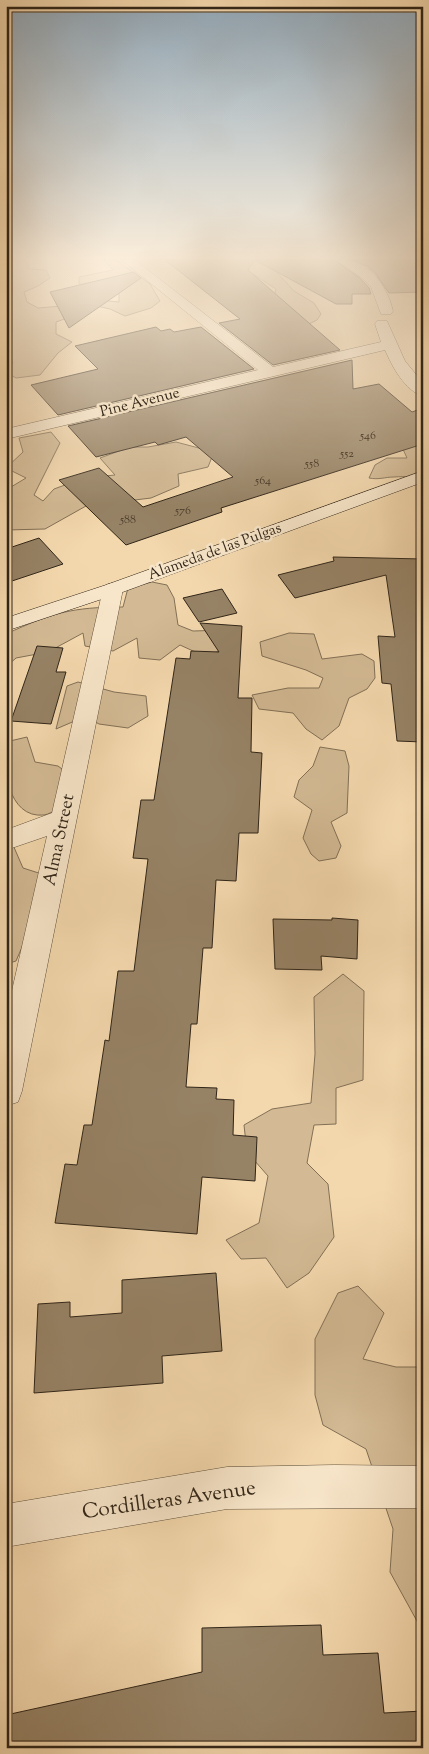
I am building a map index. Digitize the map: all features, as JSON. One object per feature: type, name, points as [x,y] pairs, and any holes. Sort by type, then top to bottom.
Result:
[{"type":"street","points":[[232,342],[270,372]]},
{"type":"street","points":[[390,344],[398,365],[411,381],[423,391]]},
{"type":"street","name":"Pine Avenue","points":[[6,434],[390,344]]},
{"type":"street","name":"Alameda de las Pulgas","points":[[6,625],[113,589],[423,476]]},
{"type":"street","name":"Alma Street","points":[[6,1091],[113,589]]},
{"type":"street","points":[[6,840],[65,819]]},
{"type":"street","name":"Cordilleras Avenue","points":[[6,1526],[227,1488],[423,1487]]},
{"type":"shaded area","points":[[6,342],[72,342],[58,353],[40,375],[16,378],[7,373],[13,362],[6,360]]},
{"type":"shaded area","points":[[51,432],[60,443],[34,495],[43,501],[54,489],[84,478],[115,475],[100,458],[130,447],[148,447],[176,442],[214,452],[208,467],[178,474],[179,486],[151,498],[86,506],[45,529],[6,530],[6,490],[26,478],[6,468],[23,452],[19,438]]},
{"type":"shaded area","points":[[423,437],[423,473],[415,476],[369,478],[375,465],[387,458],[407,458],[402,447]]},
{"type":"shaded area","points":[[152,582],[167,585],[174,598],[178,625],[193,631],[227,630],[238,645],[204,656],[180,645],[160,660],[139,658],[137,638],[113,651],[85,646],[83,633],[48,652],[16,658],[6,667],[6,634],[50,616],[76,610],[123,607],[128,588]]},
{"type":"shaded area","points":[[289,633],[314,634],[322,659],[362,654],[374,661],[375,678],[367,689],[349,698],[339,726],[322,740],[306,729],[293,713],[259,709],[252,695],[288,688],[319,688],[323,678],[306,670],[262,656],[260,642]]},
{"type":"shaded area","points":[[78,682],[114,692],[146,696],[148,716],[128,728],[99,724],[81,714],[77,720],[56,729],[67,686]]},
{"type":"shaded area","points":[[27,737],[35,762],[58,766],[78,781],[77,796],[56,810],[44,815],[32,814],[22,809],[10,789],[7,776],[7,751],[10,741]]},
{"type":"shaded area","points":[[320,747],[345,751],[349,766],[347,813],[331,822],[341,846],[336,858],[319,861],[311,854],[303,838],[312,810],[294,797],[299,780],[313,766]]},
{"type":"shaded area","points":[[13,845],[23,868],[48,876],[39,908],[16,961],[6,964],[6,848]]},
{"type":"shaded area","points":[[343,974],[364,991],[363,1080],[336,1088],[336,1124],[314,1125],[307,1163],[328,1184],[334,1237],[309,1273],[287,1288],[266,1258],[241,1259],[226,1240],[259,1223],[268,1176],[247,1152],[244,1125],[272,1109],[311,1103],[315,1054],[314,997]]},
{"type":"shaded area","points":[[358,1286],[384,1313],[363,1359],[396,1367],[423,1367],[423,1632],[390,1572],[393,1529],[366,1449],[323,1425],[315,1395],[315,1339],[338,1293]]},
{"type":"building","points":[[93,342],[220,342],[254,369],[58,415],[31,385],[98,369],[75,346]]},
{"type":"building","points":[[243,342],[331,342],[340,350],[273,365]]},
{"type":"building","points":[[352,360],[353,389],[379,384],[412,412],[423,408],[423,444],[221,508],[222,512],[126,545],[59,480],[99,468],[143,507],[233,477],[186,437],[158,445],[155,442],[96,457],[68,426]]},
{"type":"building","points":[[39,538],[63,564],[6,583],[6,549]]},
{"type":"building","points":[[333,557],[423,559],[423,742],[397,741],[391,684],[382,683],[378,636],[395,637],[386,575],[295,598],[278,575],[334,561]]},
{"type":"building","points":[[222,589],[237,613],[199,622],[183,598]]},
{"type":"building","points":[[200,623],[242,626],[238,698],[252,698],[251,752],[262,753],[258,833],[239,833],[236,881],[216,880],[212,948],[203,948],[197,1024],[191,1024],[186,1087],[217,1088],[216,1099],[234,1100],[233,1135],[257,1137],[255,1181],[202,1177],[197,1234],[55,1223],[65,1164],[77,1165],[84,1125],[92,1125],[105,1040],[109,1041],[118,971],[134,971],[148,859],[133,858],[141,800],[154,800],[176,658],[190,659],[191,651],[219,652]]},
{"type":"building","points":[[37,646],[63,648],[56,672],[66,672],[51,724],[11,721]]},
{"type":"building","points":[[332,918],[358,920],[357,959],[321,956],[322,970],[275,969],[273,919],[332,920]]},
{"type":"building","points":[[216,1273],[222,1351],[162,1356],[163,1383],[34,1393],[38,1304],[70,1302],[70,1317],[122,1313],[122,1280]]},
{"type":"building","points":[[321,1625],[323,1655],[378,1653],[384,1713],[423,1711],[423,1748],[6,1748],[6,1715],[202,1672],[202,1628]]}]
